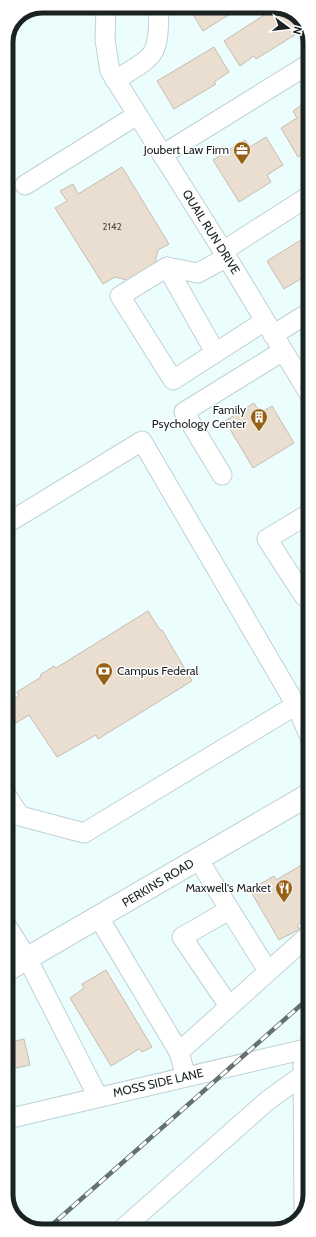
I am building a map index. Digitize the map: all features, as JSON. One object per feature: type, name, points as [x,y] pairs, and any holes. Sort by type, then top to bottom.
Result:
[{"type":"main road","name":"PERKINS ROAD","points":[[13,966],[99,918],[303,798]]},
{"type":"street","points":[[106,13],[105,40],[112,75],[151,57],[158,40],[159,13]]},
{"type":"street","points":[[162,155],[303,68]]},
{"type":"street","name":"QUAIL RUN DRIVE","points":[[112,75],[225,254],[303,384]]},
{"type":"street","points":[[25,185],[137,115]]},
{"type":"street","points":[[303,200],[198,273],[167,267],[120,296],[173,380],[215,352],[303,315]]},
{"type":"street","points":[[167,267],[215,352]]},
{"type":"street","points":[[222,475],[184,412],[283,351]]},
{"type":"street","points":[[13,520],[142,441],[296,705],[303,721]]},
{"type":"street","points":[[303,518],[267,539],[303,594]]},
{"type":"street","points":[[13,806],[20,816],[84,833],[296,705]]},
{"type":"street","points":[[198,859],[268,972]]},
{"type":"street","points":[[229,910],[182,937],[229,1006]]},
{"type":"street","points":[[99,918],[179,1052],[186,1077]]},
{"type":"street","points":[[13,936],[27,958],[98,1097]]},
{"type":"street","points":[[179,1052],[303,940]]},
{"type":"street","name":"MOSS SIDE LANE","points":[[13,1118],[303,1049]]},
{"type":"street","points":[[128,1224],[267,1101],[303,1075]]},
{"type":"building","points":[[192,13],[232,13],[203,31]]},
{"type":"building","points":[[267,13],[285,15],[293,20],[299,28],[296,30],[298,33],[256,59],[254,56],[240,66],[224,41]]},
{"type":"building","points":[[214,47],[229,72],[214,82],[216,84],[174,109],[157,81]]},
{"type":"building","points":[[303,104],[303,154],[298,157],[281,128],[297,118],[293,111]]},
{"type":"building","points":[[266,137],[283,165],[267,175],[271,182],[239,202],[213,160],[245,140],[250,147]]},
{"type":"building","points":[[122,167],[169,244],[158,250],[154,268],[131,281],[115,277],[103,284],[55,208],[67,201],[60,191],[73,184],[78,194]]},
{"type":"building","points":[[303,239],[303,278],[284,289],[267,261]]},
{"type":"building","name":"Family Psychology Center","points":[[254,403],[260,413],[272,406],[294,443],[253,468],[225,421]]},
{"type":"building","name":"Campus Federal","points":[[148,611],[160,630],[162,630],[192,681],[98,739],[96,735],[57,757],[29,715],[13,725],[13,700],[19,696],[17,692],[41,677],[40,675],[54,666],[56,668]]},
{"type":"building","name":"Maxwell's Market","points":[[303,864],[303,921],[297,925],[300,929],[279,940],[250,890],[274,876],[276,880]]},
{"type":"building","points":[[106,970],[152,1047],[142,1052],[139,1049],[111,1066],[70,998],[84,988],[82,984]]},
{"type":"building","points":[[24,1039],[30,1065],[13,1069],[13,1042]]},
{"type":"railway","points":[[53,1224],[303,1003]]},
{"type":"place","name":"Joubert Law Firm","points":[[242,165]]},
{"type":"place","name":"Family Psychology Center","points":[[259,432]]},
{"type":"place","name":"Campus Federal","points":[[104,686]]},
{"type":"place","name":"Maxwell's Market","points":[[284,903]]}]
